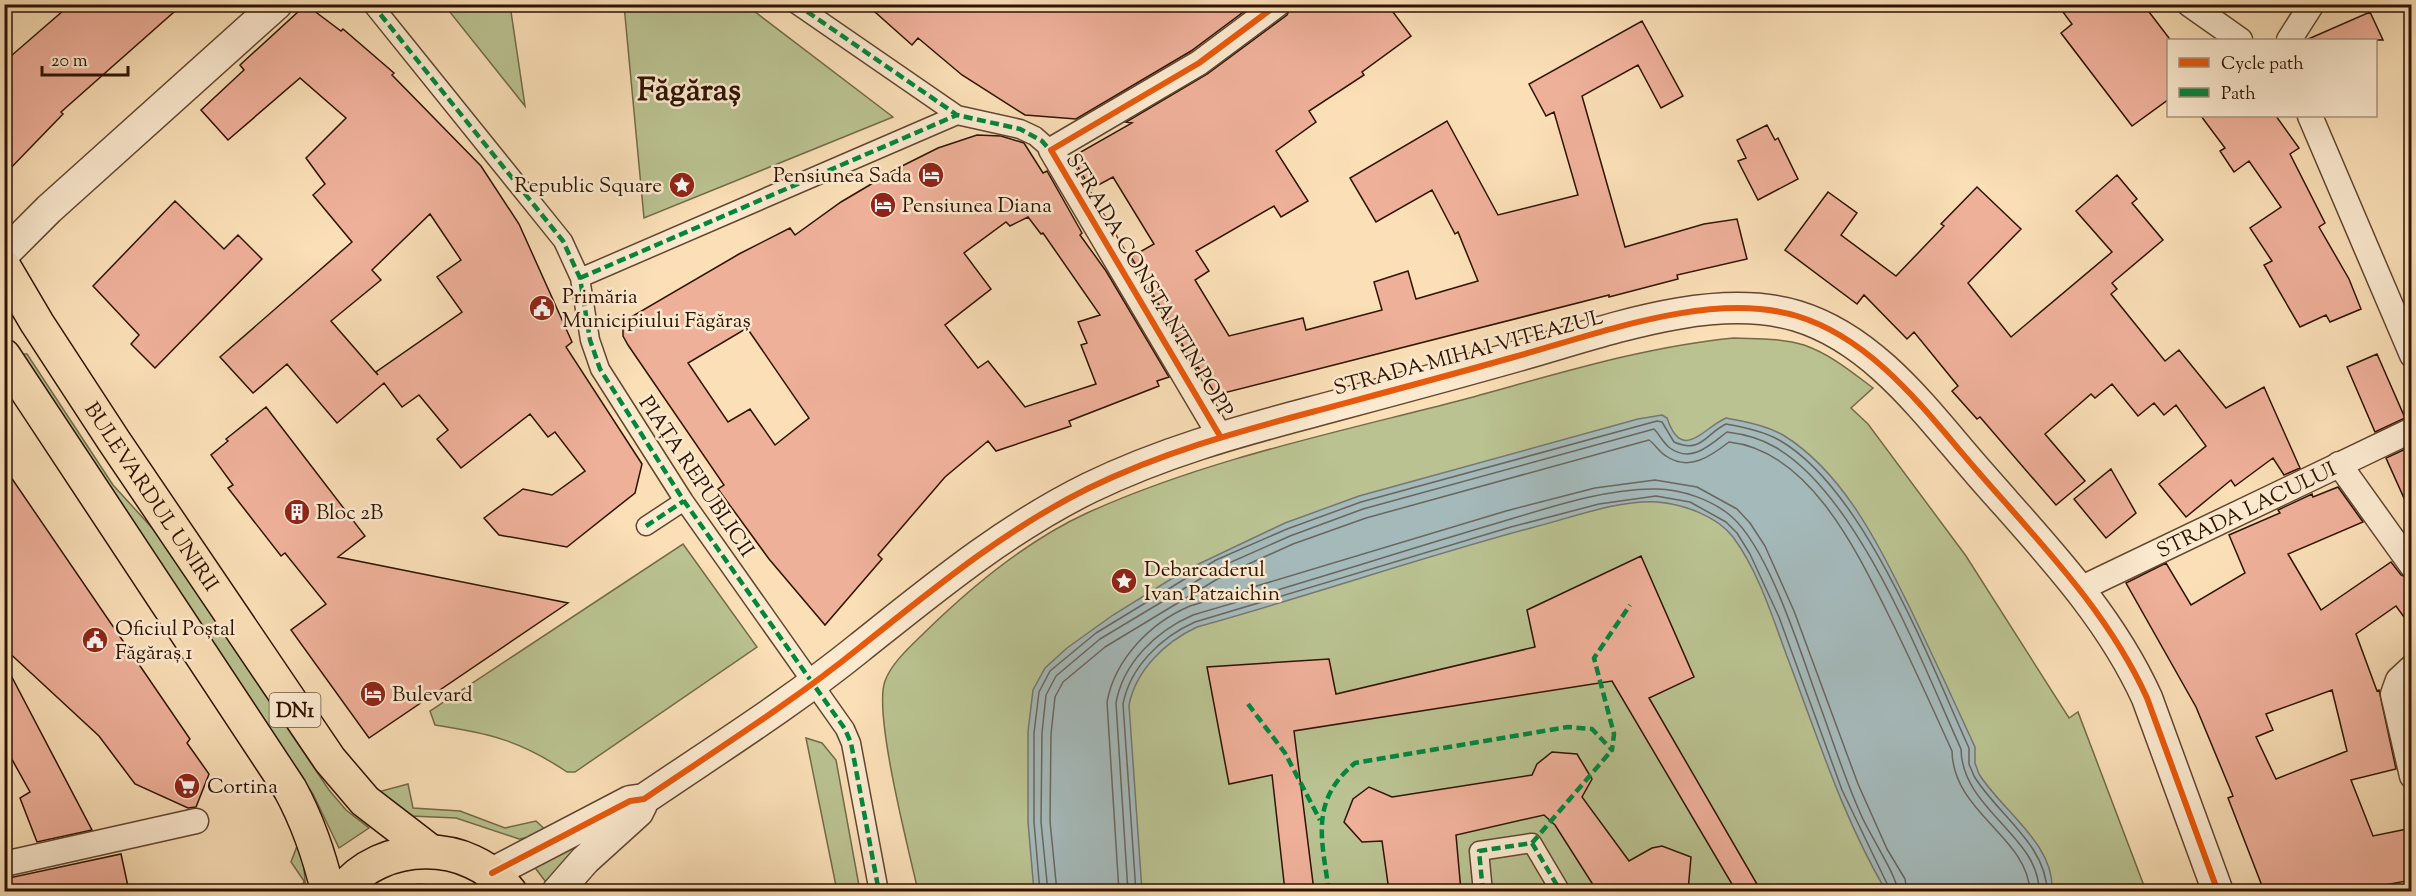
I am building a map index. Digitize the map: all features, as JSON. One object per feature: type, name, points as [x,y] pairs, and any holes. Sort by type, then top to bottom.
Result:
[{"type":"main road","name":"BULEVARDUL UNIRII","points":[[4,267],[37,323],[114,441],[330,760],[365,801],[429,851]]},
{"type":"main road","name":"DN1","points":[[4,356],[290,789],[309,827],[328,891]]},
{"type":"main road","name":"BULEVARDUL UNIRII","points":[[341,891],[363,871],[385,859],[406,853],[429,851],[473,862],[501,882]]},
{"type":"street","points":[[4,254],[56,202],[277,4]]},
{"type":"street","name":"PIAȚA REPUBLICII","points":[[372,4],[547,219],[569,252],[580,278],[593,354],[600,369],[684,501],[844,729],[851,744],[879,891]]},
{"type":"street","points":[[796,4],[957,115],[1020,129],[1035,136],[1051,150],[1199,63],[1278,4]]},
{"type":"street","points":[[2190,4],[2239,39]]},
{"type":"street","points":[[2290,39],[2313,4]]},
{"type":"street","points":[[580,278],[957,115]]},
{"type":"street","points":[[2310,117],[2412,355]]},
{"type":"street","name":"STRADA CONSTANTIN POPP","points":[[1051,150],[1221,436]]},
{"type":"street","name":"STRADA MIHAI VITEAZUL","points":[[644,799],[813,683],[953,571],[1053,507],[1131,468],[1221,436],[1688,312],[1730,307],[1795,315],[1835,331],[1869,355],[1901,385],[2080,589],[2121,646],[2147,698],[2218,891]]},
{"type":"street","name":"STRADA LACULUI","points":[[2080,589],[2412,430]]},
{"type":"street","points":[[2339,464],[2412,566]]},
{"type":"street","points":[[646,526],[684,501]]},
{"type":"street","points":[[2412,667],[2398,680],[2393,694],[2412,776]]},
{"type":"street","points":[[501,882],[630,801],[644,799]]},
{"type":"street","points":[[557,891],[585,860],[638,812],[644,799]]},
{"type":"street","points":[[4,864],[196,821]]},
{"type":"street","points":[[1484,891],[1479,851],[1532,843],[1561,891]]},
{"type":"green space","points":[[457,5],[510,5],[525,106],[449,11]]},
{"type":"green space","points":[[624,5],[746,5],[893,117],[644,218]]},
{"type":"green space","points":[[1734,338],[1778,340],[1804,345],[1832,358],[1873,388],[1851,408],[1868,424],[1966,556],[2069,718],[2078,712],[2146,891],[918,891],[888,751],[884,722],[885,681],[892,667],[902,655],[943,615],[1022,551],[1087,513],[1131,494],[1223,463],[1594,364],[1664,348]]},
{"type":"green space","points":[[27,354],[113,485],[154,530],[329,790],[346,810],[369,828],[339,848],[313,794],[22,357]]},
{"type":"green space","points":[[683,544],[757,647],[575,772],[567,772],[535,753],[504,740],[472,731],[435,725],[430,711]]},
{"type":"green space","points":[[806,738],[822,743],[836,760],[860,891],[837,891]]},
{"type":"green space","points":[[408,784],[413,808],[460,811],[505,828],[536,821],[550,834],[519,839],[456,818],[411,816],[378,792]]},
{"type":"green space","points":[[299,841],[302,848],[306,891],[301,891],[304,881],[291,862]]},
{"type":"green space","points":[[567,843],[576,854],[548,885],[530,861]]},
{"type":"green space","points":[[418,884],[443,886],[458,891],[393,891]]},
{"type":"water","points":[[1662,415],[1667,418],[1679,438],[1686,440],[1694,439],[1726,418],[1770,429],[1783,435],[1805,451],[1843,491],[1873,537],[1911,610],[1975,747],[1975,763],[1979,774],[2036,843],[2051,874],[2052,891],[1886,891],[1844,806],[1765,596],[1742,551],[1726,530],[1699,512],[1678,505],[1641,502],[1578,515],[1447,552],[1197,627],[1185,633],[1163,649],[1145,669],[1138,680],[1129,705],[1142,891],[1034,891],[1028,822],[1028,732],[1033,690],[1045,668],[1067,648],[1113,615],[1184,571],[1285,523],[1359,496],[1638,419]]},
{"type":"building","points":[[71,4],[183,4],[61,112],[63,114],[4,175],[4,62]]},
{"type":"building","points":[[866,4],[1254,4],[1191,51],[1076,119],[1025,115],[962,75],[918,38],[912,45]]},
{"type":"building","points":[[1292,4],[1387,4],[1411,36],[1362,72],[1364,75],[1309,111],[1316,122],[1276,151],[1308,201],[1281,217],[1274,206],[1196,251],[1209,271],[1195,280],[1229,336],[1303,318],[1306,330],[1382,310],[1374,282],[1408,271],[1416,299],[1478,281],[1458,232],[1455,234],[1432,190],[1376,222],[1350,178],[1447,121],[1498,215],[1578,195],[1554,112],[1546,116],[1529,84],[1642,21],[1683,96],[1661,108],[1638,65],[1582,96],[1625,247],[1704,224],[1737,219],[1747,259],[1677,275],[1678,279],[1609,297],[1609,295],[1216,395],[1198,367],[1196,368],[1131,257],[1154,244],[1113,177],[1091,189],[1072,157],[1132,123],[1126,122],[1207,74],[1287,15]]},
{"type":"building","points":[[2057,4],[2143,4],[2169,38],[2167,39],[2167,100],[2132,126],[2061,33],[2072,24]]},
{"type":"building","points":[[313,10],[341,31],[343,29],[394,73],[392,75],[481,166],[519,224],[572,342],[566,347],[642,464],[635,493],[567,547],[499,535],[484,518],[523,489],[552,495],[585,471],[555,432],[548,437],[530,414],[461,468],[437,439],[448,430],[419,395],[402,407],[384,383],[337,423],[287,364],[253,393],[220,357],[352,242],[313,195],[325,184],[306,158],[346,118],[300,78],[228,140],[201,110],[244,70],[240,65],[299,11]],"holes":[[[430,214],[461,260],[437,277],[462,312],[376,372],[378,375],[331,321],[381,280],[372,270]]]},
{"type":"building","points":[[2370,12],[2383,40],[2377,39],[2308,39]]},
{"type":"building","points":[[2202,117],[2277,117],[2299,148],[2290,154],[2325,223],[2319,227],[2349,279],[2361,309],[2330,322],[2326,315],[2300,327],[2264,265],[2272,261],[2250,228],[2281,207],[2249,161],[2234,172],[2220,151],[2225,148]]},
{"type":"building","points":[[1767,125],[1775,140],[1778,138],[1798,179],[1758,200],[1738,161],[1746,158],[1737,140]]},
{"type":"building","points":[[977,135],[1001,136],[1024,143],[1043,173],[1047,171],[1082,233],[1080,235],[1106,271],[1169,377],[1157,381],[1159,386],[1069,421],[1071,426],[996,451],[988,441],[945,477],[878,555],[882,559],[825,625],[769,559],[718,489],[724,485],[628,345],[623,336],[623,329],[631,317],[739,254],[790,228],[795,235],[841,202],[900,167],[938,148]],"holes":[[[1028,217],[1041,234],[1043,233],[1100,315],[1078,322],[1087,343],[1081,345],[1096,384],[1025,407],[988,361],[978,368],[945,325],[991,289],[964,253],[1006,222],[1010,226]],[[747,328],[809,418],[775,445],[750,409],[728,422],[688,363]]]},
{"type":"building","points":[[2117,175],[2137,199],[2132,203],[2163,240],[2112,283],[2117,289],[2111,294],[2165,361],[2179,350],[2226,408],[2264,387],[2300,468],[2284,475],[2273,458],[2235,486],[2231,480],[2186,517],[2159,484],[2206,446],[2176,405],[2164,415],[2154,403],[2138,416],[2112,384],[2095,398],[2091,394],[2045,434],[2085,481],[2056,505],[1980,417],[1977,419],[1952,391],[1958,386],[1914,332],[1907,339],[1864,295],[1857,304],[1785,250],[1828,192],[1857,213],[1841,235],[1896,276],[1944,226],[1941,224],[1977,187],[2021,229],[1968,283],[2011,337],[2112,252],[2076,211]]},
{"type":"building","points":[[175,201],[224,249],[238,235],[262,259],[155,368],[131,344],[139,335],[93,286]]},
{"type":"building","points":[[2377,354],[2405,418],[2375,432],[2347,367]]},
{"type":"building","points":[[266,407],[365,536],[338,557],[568,603],[369,738],[291,630],[326,604],[285,553],[281,556],[228,488],[233,485],[211,455],[228,441],[226,439]]},
{"type":"building","points":[[2412,446],[2412,516],[2386,458]]},
{"type":"building","points":[[4,467],[190,739],[187,743],[209,774],[196,807],[188,808],[135,784],[99,736],[4,648]]},
{"type":"building","points":[[2111,469],[2136,513],[2106,538],[2074,499]]},
{"type":"building","points":[[2338,487],[2363,522],[2288,554],[2321,610],[2391,562],[2401,575],[2412,580],[2412,628],[2396,606],[2356,634],[2377,691],[2379,690],[2396,769],[2351,780],[2373,836],[2412,828],[2412,880],[2353,891],[2264,891],[2228,798],[2233,796],[2196,707],[2126,583],[2166,563],[2191,605],[2245,573],[2229,535],[2280,513],[2278,510],[2312,494],[2313,497]],"holes":[[[2332,690],[2347,751],[2276,779],[2256,737],[2273,730],[2266,714]]]},
{"type":"building","points":[[1641,556],[1694,677],[1649,698],[1761,891],[1736,891],[1612,681],[1294,731],[1314,891],[1285,891],[1272,775],[1229,784],[1207,667],[1329,659],[1336,694],[1535,647],[1527,610]]},
{"type":"building","points":[[4,662],[92,830],[37,842],[20,798],[30,792],[4,745]]},
{"type":"building","points":[[1552,752],[1577,754],[1592,779],[1582,797],[1629,861],[1652,848],[1662,846],[1691,857],[1688,891],[1597,891],[1555,825],[1544,815],[1456,835],[1461,891],[1389,891],[1382,841],[1362,842],[1344,822],[1353,799],[1369,787],[1392,797],[1532,775],[1537,764]]},
{"type":"building","points":[[121,854],[129,891],[4,891],[4,879]]},
{"type":"marked path","points":[[372,4],[563,241],[580,278],[590,340],[600,369],[684,501],[845,729],[851,743],[879,892]]},
{"type":"marked path","points":[[796,4],[957,115],[1020,129],[1042,141],[1054,155]]},
{"type":"marked path","points":[[580,278],[957,115]]},
{"type":"marked path","points":[[646,526],[684,501]]},
{"type":"marked path","points":[[1329,892],[1322,838],[1325,807],[1340,777],[1355,763],[1568,727],[1592,729],[1612,750],[1614,734],[1594,658],[1630,605]]},
{"type":"marked path","points":[[1248,704],[1285,753],[1320,820]]},
{"type":"marked path","points":[[1532,843],[1612,750]]},
{"type":"marked path","points":[[1483,892],[1479,851],[1532,843],[1561,892]]},
{"type":"cycle path","points":[[1220,436],[1051,150],[1199,63],[1278,4]]},
{"type":"cycle path","points":[[492,873],[630,801],[644,799],[807,688],[998,542],[1028,522],[1089,488],[1144,464],[1227,436],[1618,327],[1692,311],[1728,308],[1764,309],[1797,316],[1825,327],[1876,361],[1920,404],[2050,553],[2113,637],[2147,698],[2218,892]]},
{"type":"place","name":"Pensiunea Sada","points":[[931,175]]},
{"type":"place","name":"Republic Square","points":[[682,185]]},
{"type":"place","name":"Pensiunea Diana","points":[[883,205]]},
{"type":"place","name":"Primăria Municipiului Făgăraș","points":[[542,308]]},
{"type":"place","name":"Bloc 2B","points":[[297,512]]},
{"type":"place","name":"Debarcaderul Ivan Patzaichin","points":[[1124,581]]},
{"type":"place","name":"Oficiul Poștal Făgăraș 1","points":[[95,640]]},
{"type":"place","name":"Bulevard","points":[[373,694]]},
{"type":"place","name":"Cortina","points":[[187,786]]},
{"type":"district","name":"Făgăraș","points":[[689,88]]}]
